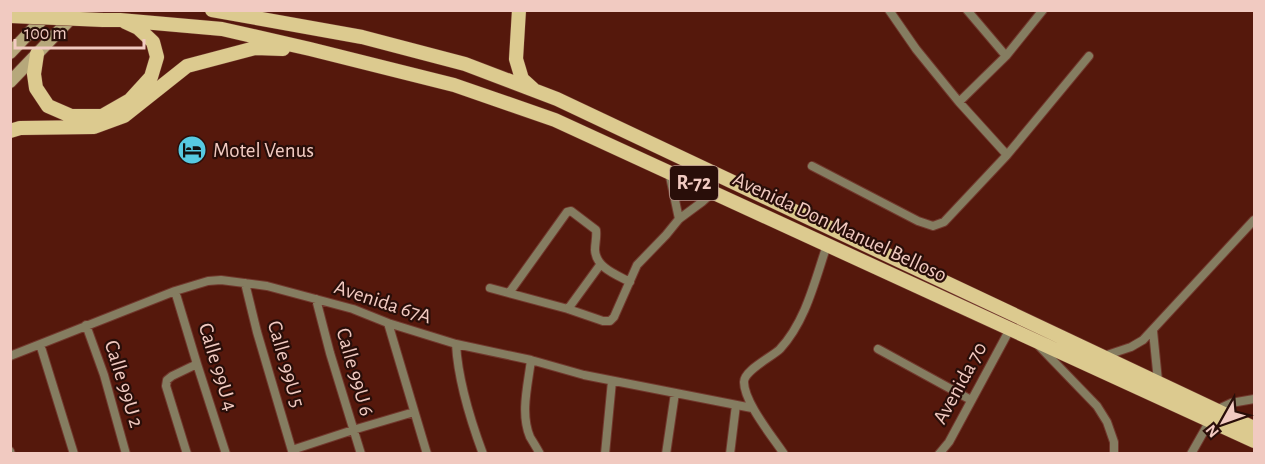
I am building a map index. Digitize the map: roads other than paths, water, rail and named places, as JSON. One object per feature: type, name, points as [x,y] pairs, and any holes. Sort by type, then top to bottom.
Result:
[{"type":"main road","points":[[10,53],[51,10]]},
{"type":"main road","points":[[10,82],[79,10]]},
{"type":"main road","name":"Avenida Don Manuel Belloso","points":[[212,10],[362,37],[465,64],[534,90],[1158,381],[1254,441]]},
{"type":"main road","points":[[519,10],[516,59],[522,79],[534,90]]},
{"type":"main road","name":"Avenida Don Manuel Belloso","points":[[10,16],[120,20],[222,29],[454,85],[555,120],[1010,329],[1213,415],[1254,428]]},
{"type":"main road","points":[[37,54],[34,74],[36,88],[48,106],[71,116],[102,116],[130,100],[151,77],[157,57],[153,42],[138,28],[120,20]]},
{"type":"main road","points":[[10,131],[20,128],[94,127],[124,116],[187,66],[255,48],[310,49]]},
{"type":"street","points":[[890,10],[916,49],[959,102],[1007,155]]},
{"type":"street","points":[[967,10],[1006,56]]},
{"type":"street","points":[[959,102],[1006,56],[1043,10]]},
{"type":"street","points":[[812,166],[918,221],[933,226],[944,222],[1007,155],[1089,56]]},
{"type":"street","points":[[669,172],[679,219]]},
{"type":"street","points":[[490,288],[603,321],[610,321],[614,317],[637,265],[679,219],[713,192]]},
{"type":"street","points":[[509,293],[567,212],[571,211],[596,230],[595,250],[600,265],[630,282]]},
{"type":"street","points":[[1102,356],[1131,347],[1143,340],[1254,220]]},
{"type":"street","points":[[784,453],[752,408],[744,382],[745,377],[751,370],[777,352],[789,339],[803,312],[827,245]]},
{"type":"street","points":[[568,309],[600,265]]},
{"type":"street","name":"Avenida 67A","points":[[10,356],[175,291],[208,281],[221,280],[267,286],[353,309],[388,323],[456,344],[531,360],[584,375],[752,408]]},
{"type":"street","name":"Calle 99U 5","points":[[245,283],[257,332],[293,452]]},
{"type":"street","name":"Calle 99U 4","points":[[175,291],[226,453]]},
{"type":"street","name":"Calle 99U 6","points":[[316,299],[361,453]]},
{"type":"street","points":[[388,323],[427,453]]},
{"type":"street","name":"Calle 99U 2","points":[[86,326],[104,375],[126,453]]},
{"type":"street","name":"Avenida 70","points":[[939,453],[949,442],[1010,329]]},
{"type":"street","points":[[1153,331],[1158,381]]},
{"type":"street","points":[[1033,339],[1097,405],[1107,422],[1114,442],[1114,453]]},
{"type":"street","points":[[40,344],[74,453]]},
{"type":"street","points":[[456,344],[460,375],[469,412],[483,453]]},
{"type":"street","points":[[878,349],[971,400]]},
{"type":"street","points":[[531,360],[525,412],[530,437],[540,453]]},
{"type":"street","points":[[187,453],[166,386],[167,380],[172,376],[197,364]]},
{"type":"street","points":[[605,453],[612,381]]},
{"type":"street","points":[[666,453],[675,393]]},
{"type":"street","points":[[1191,453],[1213,415],[1231,403],[1254,399]]},
{"type":"street","points":[[730,453],[736,405]]},
{"type":"street","points":[[293,452],[353,430],[414,412]]},
{"type":"place","name":"Motel Venus","points":[[192,150]]}]
